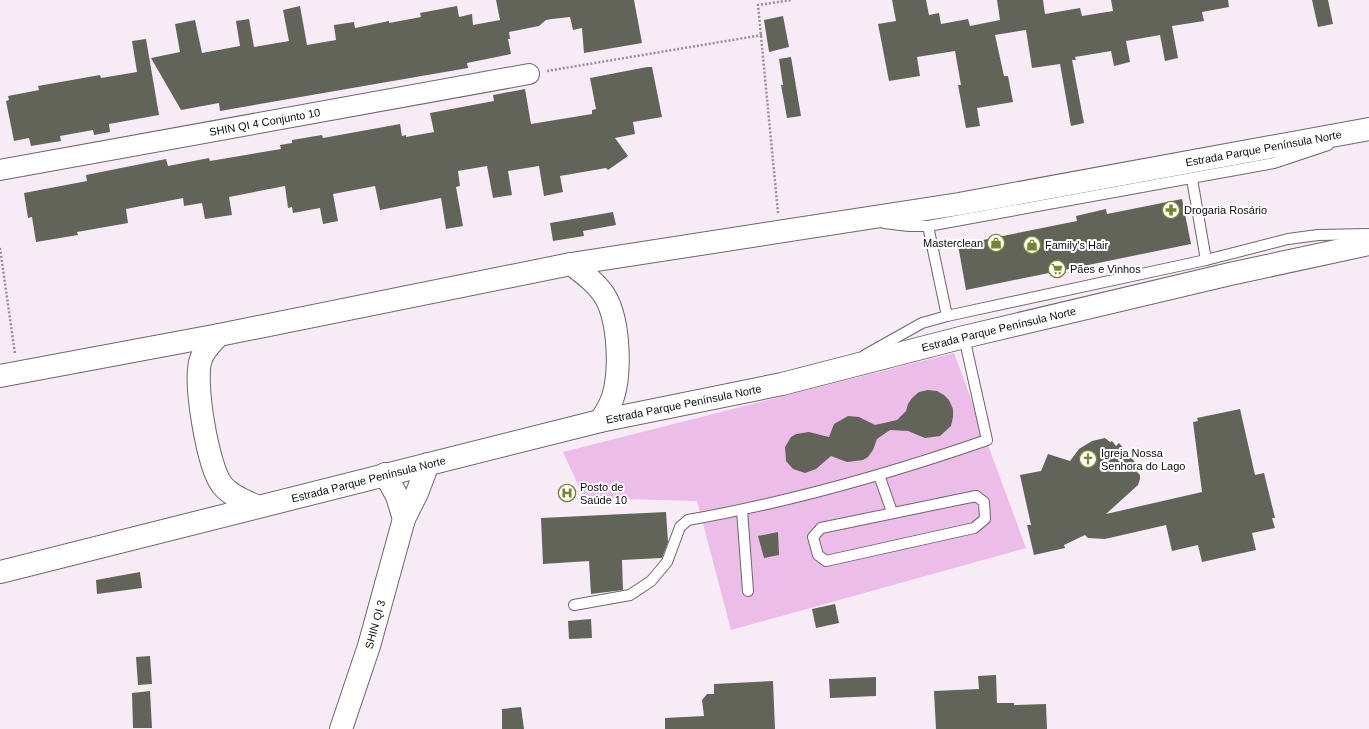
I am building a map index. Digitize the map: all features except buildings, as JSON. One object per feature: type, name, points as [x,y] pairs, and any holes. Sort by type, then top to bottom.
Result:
[{"type":"main road","name":"Estrada Parque Península Norte","points":[[6,376],[571,264],[779,231],[840,224],[959,204],[1367,129]]},
{"type":"main road","name":"Estrada Parque Península Norte","points":[[0,572],[256,506],[600,421],[782,384],[964,337],[1230,274],[1369,244]]},
{"type":"main road","points":[[571,264],[587,276],[606,298],[614,330],[618,354],[617,380],[613,399],[600,421]]},
{"type":"main road","points":[[219,335],[205,351],[198,370],[199,400],[206,436],[214,467],[222,485],[229,492],[256,506]]},
{"type":"main road","name":"SHIN QI 3","points":[[341,729],[369,646],[404,519],[417,493],[428,464]]},
{"type":"main road","points":[[385,474],[398,496],[404,519]]},
{"type":"street","name":"SHIN QI 4 Conjunto 10","points":[[0,170],[529,74]]},
{"type":"lane","points":[[840,224],[885,223],[908,226],[928,226],[1192,179],[1292,158],[1367,129]]},
{"type":"lane","points":[[1192,179],[1206,260]]},
{"type":"lane","points":[[928,226],[947,316]]},
{"type":"lane","points":[[839,369],[922,323],[947,316],[1206,260],[1288,239],[1318,235],[1369,234]]},
{"type":"lane","points":[[574,605],[630,595],[652,581],[667,562],[680,527],[688,520],[742,510],[879,475],[987,440],[964,337]]},
{"type":"lane","points":[[879,475],[892,512]]},
{"type":"lane","points":[[976,496],[984,502],[986,519],[974,528],[826,561],[818,555],[813,537],[821,528],[892,512],[976,496]]},
{"type":"lane","points":[[742,510],[748,591]]},
{"type":"path","points":[[779,231],[762,35],[758,5],[792,0]]},
{"type":"path","points":[[529,74],[762,35]]},
{"type":"path","points":[[0,248],[6,376]]},
{"type":"shaded area","points":[[954,353],[1026,548],[731,630],[697,501],[584,498],[563,452]]},
{"type":"place","name":"Drogaria Rosário","points":[[1171,210]]},
{"type":"place","name":"Masterclean","points":[[996,243]]},
{"type":"place","name":"Family's Hair","points":[[1032,245]]},
{"type":"place","name":"Pães e Vinhos","points":[[1057,269]]},
{"type":"place","name":"Igreja Nossa Senhora do Lago","points":[[1088,459]]},
{"type":"place","name":"Posto de Saúde 10","points":[[567,493]]}]
